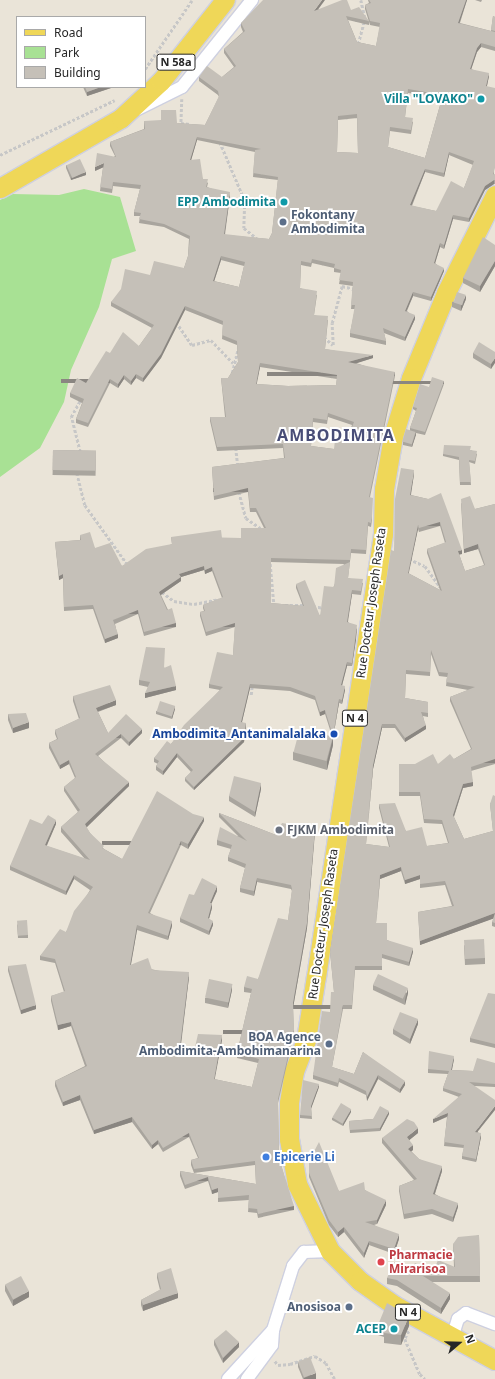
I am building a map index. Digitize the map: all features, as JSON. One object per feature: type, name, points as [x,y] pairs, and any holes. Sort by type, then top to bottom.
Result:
[{"type":"main road","name":"N 58a","points":[[0,188],[121,118],[161,81],[225,0]]},
{"type":"main road","name":"Rue Docteur Joseph Raseta","points":[[495,195],[446,293],[411,378],[393,436],[384,489],[383,534],[316,976],[306,1040],[294,1071],[289,1103],[289,1139],[297,1184],[330,1251],[375,1292],[424,1322],[453,1335],[495,1360]]},
{"type":"street","points":[[121,118],[182,87],[252,0]]},
{"type":"street","points":[[247,1379],[272,1345],[273,1330],[293,1266],[304,1252],[330,1251]]},
{"type":"street","points":[[453,1335],[458,1318],[466,1313],[495,1324]]},
{"type":"street","points":[[228,1379],[273,1330]]},
{"type":"path","points":[[146,68],[192,0]]},
{"type":"path","points":[[357,51],[365,14],[362,0]]},
{"type":"path","points":[[182,87],[181,123],[194,124]]},
{"type":"path","points":[[0,155],[120,98]]},
{"type":"path","points":[[217,134],[245,201],[244,228],[257,237],[260,247]]},
{"type":"path","points":[[332,352],[332,323],[342,286],[360,290]]},
{"type":"path","points":[[179,326],[192,344],[211,340],[233,363]]},
{"type":"path","points":[[320,336],[327,337],[333,346]]},
{"type":"path","points":[[232,377],[233,363],[240,343]]},
{"type":"path","points":[[79,456],[71,417],[84,394]]},
{"type":"path","points":[[235,445],[238,473]]},
{"type":"path","points":[[78,467],[78,481],[85,505],[130,568]]},
{"type":"path","points":[[239,486],[246,518],[265,531],[266,536]]},
{"type":"path","points":[[268,550],[274,604]]},
{"type":"path","points":[[405,556],[425,566],[442,590]]},
{"type":"path","points":[[156,587],[174,601],[194,604],[224,598]]},
{"type":"path","points":[[267,603],[328,608]]},
{"type":"path","points":[[251,695],[252,678]]},
{"type":"path","points":[[424,1322],[406,1333],[405,1340],[420,1374],[425,1379]]},
{"type":"path","points":[[272,1345],[278,1365],[315,1356],[326,1363],[336,1379]]},
{"type":"green space","points":[[84,189],[120,197],[136,251],[112,259],[99,307],[71,370],[64,402],[40,448],[0,477],[0,200],[13,194],[59,195]]},
{"type":"building","points":[[263,0],[322,0],[314,11],[342,0],[347,0],[351,10],[359,7],[369,21],[346,16],[357,42],[376,46],[380,23],[370,21],[365,5],[371,3],[369,0],[466,0],[458,23],[495,32],[495,47],[481,43],[477,48],[470,69],[489,73],[486,86],[495,88],[495,168],[493,174],[495,175],[495,180],[485,186],[469,218],[453,215],[444,245],[440,243],[434,263],[444,268],[431,297],[413,292],[405,311],[415,315],[405,337],[383,328],[386,341],[350,333],[355,305],[351,305],[353,282],[339,280],[341,270],[334,268],[335,264],[312,259],[311,263],[301,261],[300,288],[317,291],[314,315],[328,316],[325,349],[373,355],[348,362],[395,372],[369,497],[373,498],[372,516],[371,523],[368,522],[366,550],[351,549],[350,560],[271,558],[271,603],[304,606],[296,584],[305,580],[320,616],[324,586],[334,587],[336,568],[350,562],[348,578],[363,579],[361,591],[352,590],[347,622],[357,625],[352,663],[347,662],[341,685],[345,686],[342,700],[339,699],[333,736],[325,710],[320,712],[315,696],[290,687],[250,684],[241,722],[246,723],[244,738],[194,787],[185,778],[193,770],[177,753],[163,771],[156,766],[159,761],[154,758],[167,741],[171,744],[184,725],[223,687],[209,684],[217,652],[233,655],[235,623],[206,632],[200,612],[205,611],[203,605],[223,597],[212,567],[205,570],[204,566],[179,574],[181,577],[159,592],[167,610],[172,608],[176,623],[144,632],[138,610],[113,620],[118,634],[105,639],[93,605],[64,607],[63,574],[59,576],[55,542],[81,540],[80,535],[90,532],[95,548],[110,543],[122,566],[146,549],[172,544],[171,537],[221,530],[222,538],[241,538],[241,528],[266,528],[256,508],[250,508],[248,488],[214,496],[212,467],[285,458],[283,444],[217,447],[210,417],[226,417],[221,378],[228,378],[238,362],[237,341],[222,335],[223,321],[185,306],[161,354],[143,378],[136,374],[131,381],[124,375],[118,384],[110,379],[88,423],[76,419],[84,399],[70,393],[77,378],[86,383],[106,351],[110,353],[123,332],[139,346],[154,325],[111,302],[121,289],[125,269],[150,275],[154,261],[184,268],[188,256],[190,236],[164,224],[139,219],[141,213],[134,212],[141,185],[113,182],[112,189],[100,187],[104,163],[95,167],[97,153],[116,157],[110,142],[145,129],[144,121],[161,120],[161,110],[176,110],[177,123],[205,125],[219,96],[218,91],[199,77],[207,66],[222,77],[236,66],[224,49],[245,31],[241,23]],"holes":[[[408,89],[443,95],[425,158],[388,147],[390,127],[411,130],[413,118],[405,117]],[[357,114],[358,153],[337,152],[338,116]],[[197,137],[261,149],[255,150],[253,173],[278,177],[272,233],[269,239],[224,234],[230,192],[206,187],[208,179],[203,179],[200,159],[190,160]],[[449,152],[474,161],[464,188],[451,181],[436,211],[410,205],[425,169],[444,173]],[[221,256],[245,262],[239,287],[213,281]],[[260,363],[337,375],[336,385],[288,386],[256,384]],[[328,413],[354,422],[347,440],[335,440],[334,449],[311,446],[313,418],[327,420]]]},
{"type":"building","points":[[493,16],[495,17],[495,31],[491,30]]},
{"type":"building","points":[[85,88],[98,88],[87,92]]},
{"type":"building","points":[[80,159],[86,172],[72,178],[66,165]]},
{"type":"building","points":[[483,237],[495,245],[495,261],[480,286],[463,278]]},
{"type":"building","points":[[457,292],[466,295],[462,305],[454,302]]},
{"type":"building","points":[[479,342],[495,352],[495,358],[491,364],[473,353]]},
{"type":"building","points":[[432,377],[444,381],[425,432],[410,428],[417,408],[413,407],[420,384],[429,387]]},
{"type":"building","points":[[406,429],[416,432],[412,444],[402,441]]},
{"type":"building","points":[[444,445],[471,446],[470,450],[477,451],[475,461],[469,460],[471,482],[460,482],[459,457],[443,454]]},
{"type":"building","points":[[53,450],[96,451],[96,471],[53,470]]},
{"type":"building","points":[[401,468],[414,470],[410,495],[428,499],[441,493],[462,550],[458,551],[465,571],[485,565],[478,544],[464,549],[461,499],[470,496],[475,509],[495,504],[495,759],[471,767],[473,782],[463,784],[453,815],[464,839],[493,831],[490,804],[493,795],[495,796],[495,913],[420,941],[418,912],[454,906],[445,881],[420,884],[420,875],[405,880],[401,867],[380,875],[376,923],[387,923],[387,940],[413,948],[409,962],[382,954],[382,966],[355,966],[352,1005],[343,1005],[332,1067],[354,1074],[363,1052],[405,1081],[400,1089],[378,1075],[367,1097],[366,1091],[339,1078],[338,1083],[313,1075],[322,1011],[330,1012],[331,992],[334,992],[330,952],[391,550],[394,551],[395,499]],"holes":[[[440,522],[446,542],[427,549],[442,591],[408,573],[418,525],[419,528]],[[431,650],[439,672],[448,673],[446,682],[475,687],[450,697],[472,749],[454,759],[450,754],[438,764],[433,754],[415,764],[399,764],[399,792],[420,792],[424,819],[442,820],[449,843],[427,846],[422,827],[406,831],[395,803],[379,804],[390,847],[366,844],[373,765],[382,724],[395,724],[405,738],[426,725],[421,712],[428,713],[428,702],[405,698],[406,670],[430,672]]]},
{"type":"building","points":[[146,647],[165,648],[164,668],[171,665],[176,686],[145,693],[150,682],[139,680]]},
{"type":"building","points":[[110,685],[116,700],[96,708],[108,733],[126,714],[142,729],[129,742],[121,734],[95,754],[129,782],[85,824],[90,833],[104,846],[102,848],[122,859],[157,791],[193,814],[204,817],[188,844],[181,841],[148,913],[172,921],[168,936],[137,925],[130,965],[148,958],[152,970],[189,972],[179,1054],[193,1056],[198,1034],[222,1035],[214,1079],[252,1087],[259,1059],[237,1053],[252,989],[244,987],[247,976],[258,979],[278,918],[288,920],[292,889],[291,885],[257,878],[254,891],[240,888],[246,864],[228,857],[232,845],[217,840],[220,827],[247,841],[219,813],[276,835],[282,823],[315,829],[307,923],[293,1003],[294,1030],[278,1099],[279,1158],[294,1206],[258,1214],[257,1209],[248,1208],[249,1195],[218,1198],[218,1188],[212,1190],[208,1177],[185,1185],[180,1171],[256,1184],[255,1161],[194,1169],[191,1160],[199,1158],[189,1133],[163,1148],[158,1140],[152,1145],[132,1117],[94,1130],[80,1095],[63,1102],[55,1081],[87,1066],[71,1022],[58,1025],[51,996],[65,991],[55,959],[40,956],[60,929],[66,932],[74,911],[93,887],[74,875],[66,891],[10,866],[30,819],[42,824],[48,815],[56,820],[45,845],[90,860],[61,827],[80,810],[64,787],[76,777],[69,760],[60,765],[49,743],[58,739],[55,730],[80,718],[73,696]]},
{"type":"building","points":[[160,701],[175,706],[172,716],[157,711]]},
{"type":"building","points":[[26,713],[29,722],[13,728],[8,714]]},
{"type":"building","points":[[300,728],[333,737],[326,761],[294,752]]},
{"type":"building","points":[[234,776],[261,783],[255,812],[229,796]]},
{"type":"building","points":[[202,878],[217,886],[210,903],[212,903],[208,918],[213,921],[209,931],[180,918],[189,894],[194,895]]},
{"type":"building","points":[[495,913],[495,923],[492,922]]},
{"type":"building","points":[[27,920],[28,935],[18,936],[17,921]]},
{"type":"building","points":[[484,939],[485,958],[465,959],[464,940]]},
{"type":"building","points":[[26,964],[36,1005],[21,1010],[8,966]]},
{"type":"building","points":[[378,974],[408,988],[403,999],[373,985]]},
{"type":"building","points":[[209,979],[232,984],[229,1003],[205,998]]},
{"type":"building","points":[[488,993],[495,994],[495,1044],[470,1038]]},
{"type":"building","points":[[400,1012],[418,1019],[410,1039],[393,1029]]},
{"type":"building","points":[[429,1051],[454,1056],[451,1070],[473,1071],[477,1058],[495,1063],[495,1084],[469,1082],[495,1100],[495,1106],[475,1132],[481,1133],[476,1159],[462,1156],[464,1145],[444,1142],[448,1113],[433,1119],[462,1094],[443,1088],[449,1071],[428,1069]]},
{"type":"building","points":[[303,1080],[319,1084],[311,1106],[312,1116],[300,1115]]},
{"type":"building","points":[[341,1103],[351,1109],[343,1124],[332,1118]]},
{"type":"building","points":[[380,1106],[389,1111],[380,1128],[350,1130],[349,1121],[373,1119]]},
{"type":"building","points":[[407,1119],[414,1122],[418,1128],[407,1137],[413,1145],[408,1149],[419,1159],[442,1166],[433,1194],[458,1203],[453,1217],[432,1209],[404,1214],[399,1186],[417,1179],[382,1138]]},
{"type":"building","points":[[319,1142],[339,1191],[364,1182],[365,1190],[386,1200],[377,1220],[365,1222],[399,1234],[394,1249],[369,1241],[364,1253],[344,1227],[338,1232],[329,1220],[309,1173],[309,1161]]},
{"type":"building","points":[[479,1235],[480,1276],[423,1276],[450,1293],[441,1308],[397,1280],[387,1278],[394,1262],[411,1270],[415,1263],[433,1272],[438,1260],[455,1267],[453,1244],[458,1237]]},
{"type":"building","points":[[171,1268],[178,1293],[143,1305],[141,1300],[161,1289],[157,1273]]},
{"type":"building","points":[[21,1276],[29,1291],[13,1299],[5,1284]]},
{"type":"building","points":[[387,1303],[409,1316],[401,1335],[384,1333],[385,1327],[378,1325]]},
{"type":"building","points":[[226,1330],[239,1342],[223,1358],[214,1340]]},
{"type":"building","points":[[310,1357],[316,1373],[304,1378],[298,1362]]},
{"type":"place","name":"Villa \"LOVAKO\"","points":[[481,99]]},
{"type":"place","name":"EPP Ambodimita","points":[[284,202]]},
{"type":"place","name":"Fokontany Ambodimita","points":[[283,222]]},
{"type":"place","name":"Ambodimita_Antanimalalaka","points":[[334,734]]},
{"type":"place","name":"FJKM Ambodimita","points":[[279,830]]},
{"type":"place","name":"BOA Agence Ambodimita-Ambohimanarina","points":[[329,1044]]},
{"type":"place","name":"Epicerie Li","points":[[266,1157]]},
{"type":"place","name":"Pharmacie Mirarisoa","points":[[381,1262]]},
{"type":"place","name":"Anosisoa","points":[[349,1307]]},
{"type":"place","name":"ACEP","points":[[394,1329]]},
{"type":"district","name":"AMBODIMITA","points":[[336,435]]}]
